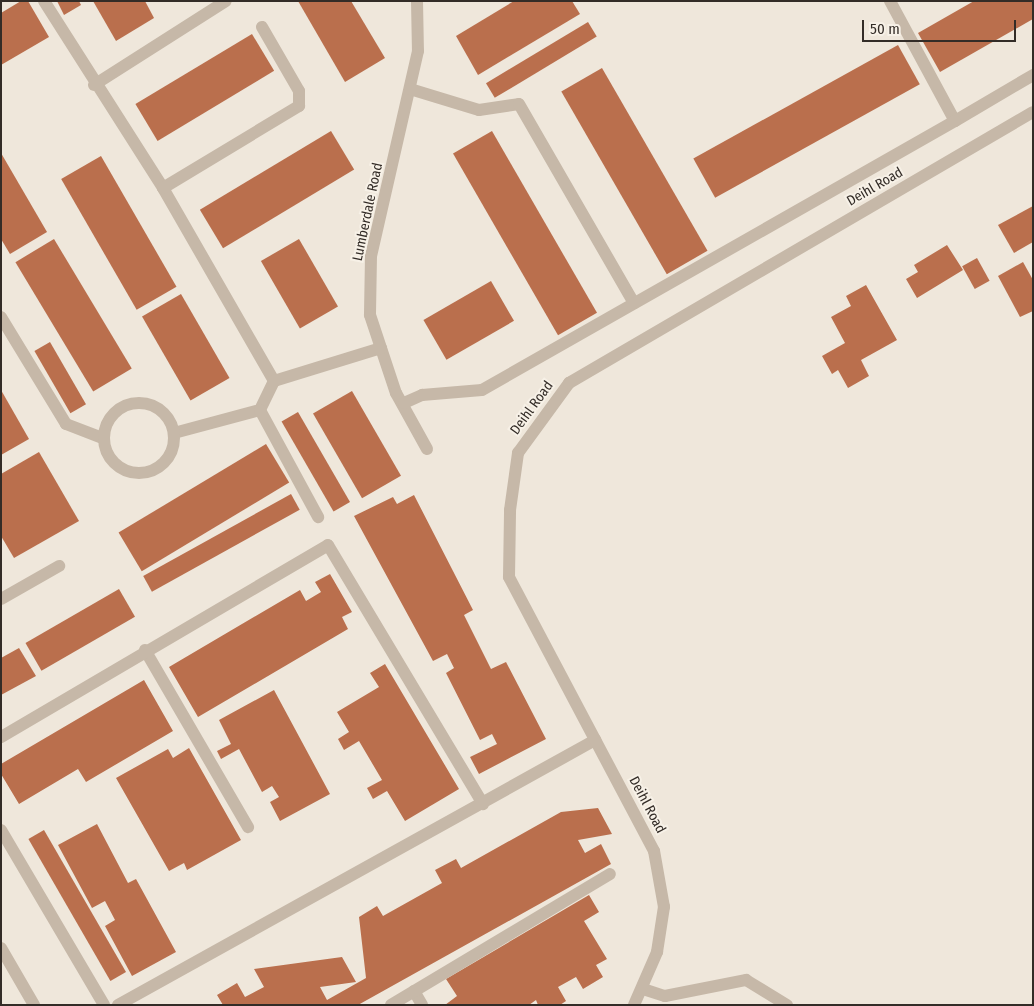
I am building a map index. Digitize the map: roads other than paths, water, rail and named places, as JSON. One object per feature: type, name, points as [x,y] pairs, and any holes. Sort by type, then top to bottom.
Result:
[{"type":"street","points":[[44,1],[94,84],[163,188],[274,381]]},
{"type":"street","points":[[94,84],[226,1]]},
{"type":"street","name":"Lumberdale Road","points":[[417,1],[418,51],[371,256],[370,316],[380,348],[427,449]]},
{"type":"street","points":[[890,1],[955,121]]},
{"type":"street","points":[[163,188],[299,106],[299,92],[262,26]]},
{"type":"street","points":[[404,403],[422,395],[482,390],[1033,75]]},
{"type":"street","points":[[410,89],[479,110],[519,104],[634,303]]},
{"type":"street","name":"Deihl Road","points":[[634,1005],[657,952],[664,907],[654,852],[509,577],[510,510],[518,453],[544,414],[569,383],[1033,112]]},
{"type":"street","points":[[1,317],[66,424],[103,438]]},
{"type":"street","points":[[174,433],[260,410],[274,381],[380,348]]},
{"type":"street","points":[[144,402],[164,413],[174,433],[172,452],[159,467],[141,474],[122,470],[108,457],[103,438],[115,411],[144,402]]},
{"type":"street","points":[[260,410],[318,517]]},
{"type":"street","points":[[1,737],[145,650],[328,545],[482,804]]},
{"type":"street","points":[[1,599],[59,566]]},
{"type":"street","points":[[145,650],[248,827]]},
{"type":"street","points":[[118,1005],[595,740]]},
{"type":"street","points":[[1,830],[104,1005]]},
{"type":"street","points":[[391,1005],[610,874]]},
{"type":"street","points":[[1,948],[34,1005]]},
{"type":"street","points":[[642,989],[665,996],[746,980],[787,1005]]},
{"type":"street","points":[[414,992],[422,1005]]}]
